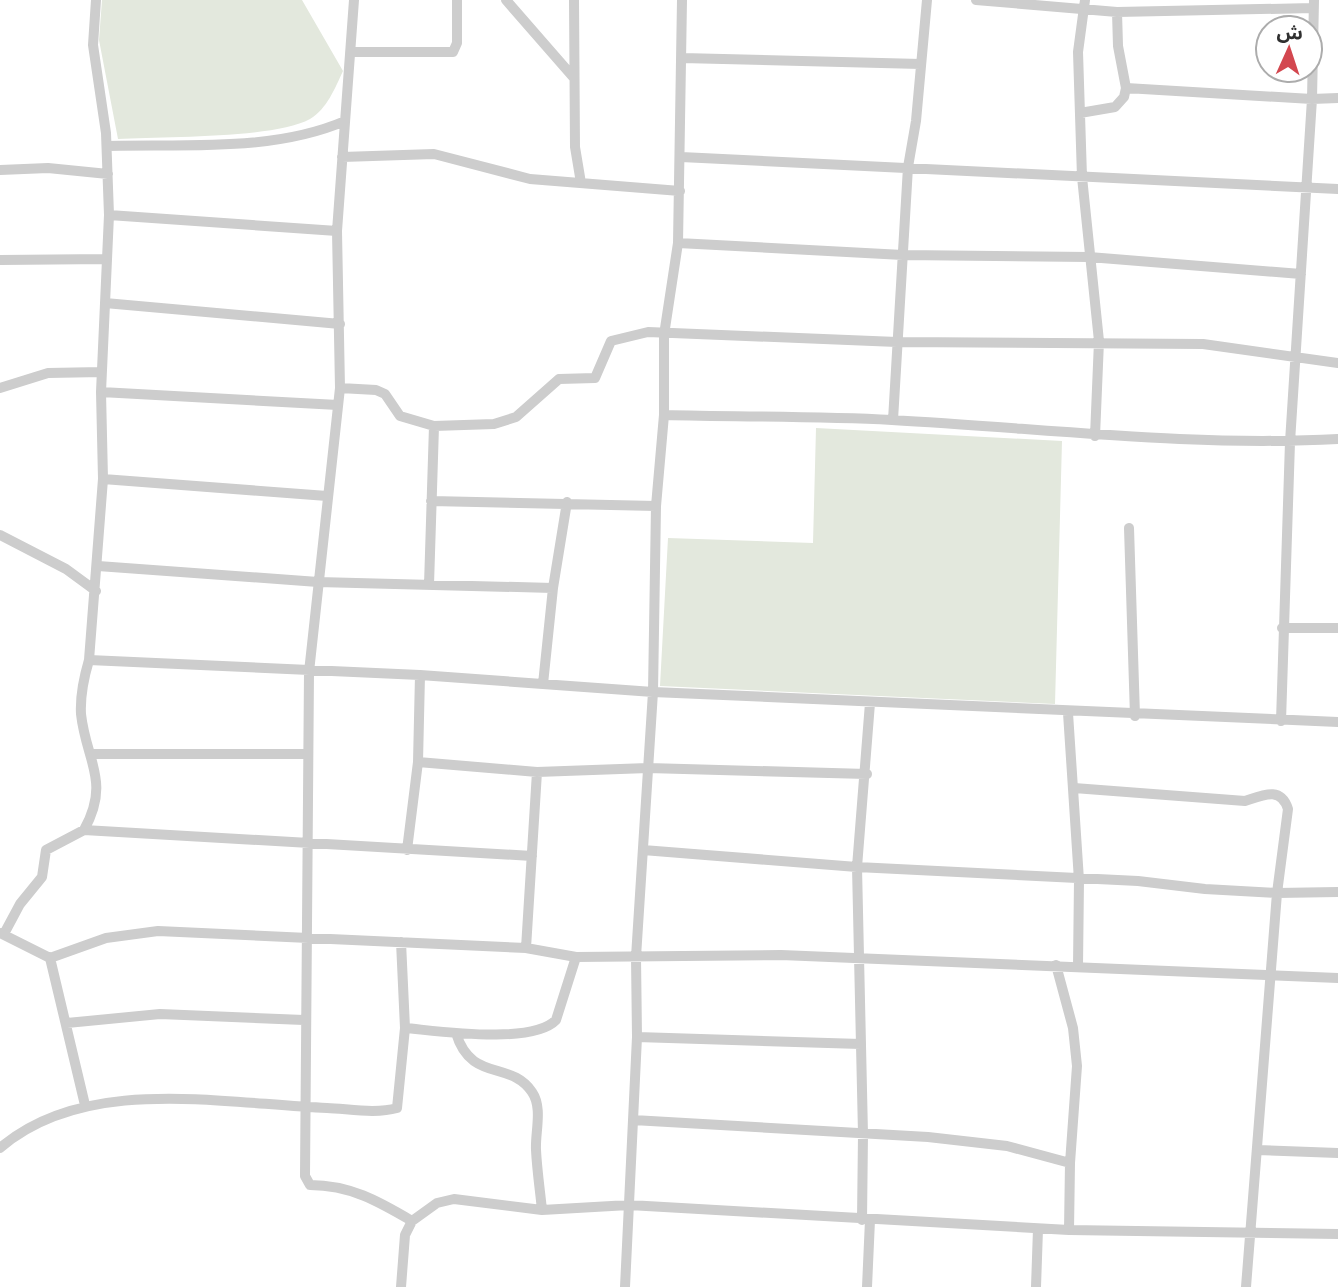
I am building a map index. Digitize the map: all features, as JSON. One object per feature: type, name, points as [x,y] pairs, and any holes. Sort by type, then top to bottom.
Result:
[{"type":"street","points":[[84,830],[97,792],[98,775],[90,754],[81,711],[96,591],[103,479],[101,392],[109,215],[107,146],[93,45],[96,0]]},
{"type":"street","points":[[354,0],[337,231],[340,387],[309,672],[309,939],[304,1020],[306,1182],[364,1193],[412,1221]]},
{"type":"street","points":[[352,52],[453,52],[457,43],[457,0]]},
{"type":"street","points":[[506,0],[574,78]]},
{"type":"street","points":[[574,0],[575,147],[582,183]]},
{"type":"street","points":[[625,1287],[637,1037],[636,957],[653,692],[656,506],[664,415],[664,335],[678,243],[682,0]]},
{"type":"street","points":[[893,420],[908,167],[926,0]]},
{"type":"street","points":[[976,0],[1083,6],[1117,12],[1313,4],[1312,99],[1290,442],[1281,721]]},
{"type":"street","points":[[1083,6],[1078,52],[1082,177],[1099,341],[1095,436]]},
{"type":"street","points":[[1080,113],[1115,107],[1121,103],[1126,88],[1118,46],[1117,12]]},
{"type":"street","points":[[682,58],[921,64]]},
{"type":"street","points":[[1126,88],[1312,99],[1338,98]]},
{"type":"street","points":[[107,146],[263,141],[319,132],[345,121]]},
{"type":"street","points":[[342,157],[434,154],[530,179],[680,191]]},
{"type":"street","points":[[681,157],[1338,188]]},
{"type":"street","points":[[0,170],[48,168],[108,174]]},
{"type":"street","points":[[109,215],[337,231]]},
{"type":"street","points":[[678,243],[903,256],[1089,257],[1301,274]]},
{"type":"street","points":[[0,260],[107,259]]},
{"type":"street","points":[[105,303],[340,324]]},
{"type":"street","points":[[340,387],[376,390],[385,394],[400,416],[434,426],[505,421],[537,401],[559,379],[595,379],[611,341],[618,337],[648,332],[664,335],[897,342],[1099,341],[1203,344],[1338,363]]},
{"type":"street","points":[[0,388],[48,373],[102,372]]},
{"type":"street","points":[[101,392],[338,405]]},
{"type":"street","points":[[664,415],[893,420],[1095,436],[1290,442],[1338,439]]},
{"type":"street","points":[[429,585],[434,426]]},
{"type":"street","points":[[103,479],[327,496]]},
{"type":"street","points":[[431,501],[656,506]]},
{"type":"street","points":[[543,684],[553,588],[567,502]]},
{"type":"street","points":[[1129,528],[1135,716]]},
{"type":"street","points":[[0,535],[66,569],[96,591]]},
{"type":"street","points":[[98,565],[318,582],[553,588]]},
{"type":"street","points":[[1282,628],[1338,628]]},
{"type":"street","points":[[89,660],[420,675],[653,692],[1068,713],[1338,722]]},
{"type":"street","points":[[407,850],[418,762],[420,675]]},
{"type":"street","points":[[867,1287],[857,867],[867,774],[870,703]]},
{"type":"street","points":[[1068,713],[1079,880],[1078,966]]},
{"type":"street","points":[[90,754],[308,754]]},
{"type":"street","points":[[418,762],[537,772],[648,768],[867,774]]},
{"type":"street","points":[[526,948],[537,772]]},
{"type":"street","points":[[1074,788],[1245,801],[1271,793],[1284,798],[1288,809],[1277,893],[1246,1287]]},
{"type":"street","points":[[532,856],[84,830],[46,850],[42,877],[20,904],[2,933],[50,958],[106,938],[158,931],[526,948],[576,957],[781,955],[1338,978]]},
{"type":"street","points":[[643,850],[857,867],[1138,881],[1205,889],[1277,893],[1338,892]]},
{"type":"street","points":[[0,1149],[14,1136],[85,1105],[132,1100],[226,1100],[306,1107],[397,1108],[405,1028],[401,942]]},
{"type":"street","points":[[405,1028],[456,1033],[537,1032],[551,1026],[556,1020],[576,957]]},
{"type":"street","points":[[50,958],[85,1105]]},
{"type":"street","points":[[1056,965],[1073,1028],[1077,1066],[1070,1163],[1069,1230]]},
{"type":"street","points":[[66,1023],[160,1014],[304,1020]]},
{"type":"street","points":[[456,1033],[461,1050],[469,1061],[512,1077],[531,1089],[537,1101],[536,1149],[542,1210]]},
{"type":"street","points":[[637,1037],[861,1044]]},
{"type":"street","points":[[633,1119],[1007,1146],[1070,1163]]},
{"type":"street","points":[[1257,1150],[1338,1153]]},
{"type":"street","points":[[401,1287],[405,1235],[412,1221],[437,1203],[454,1199],[542,1210],[629,1205],[1038,1229],[1338,1234]]},
{"type":"street","points":[[1036,1287],[1038,1229]]},
{"type":"shaded area","points":[[102,0],[302,0],[343,71],[321,110],[310,119],[293,125],[245,133],[118,139],[99,40]]},
{"type":"shaded area","points":[[816,428],[1062,441],[1055,704],[660,686],[668,538],[813,543]]}]
